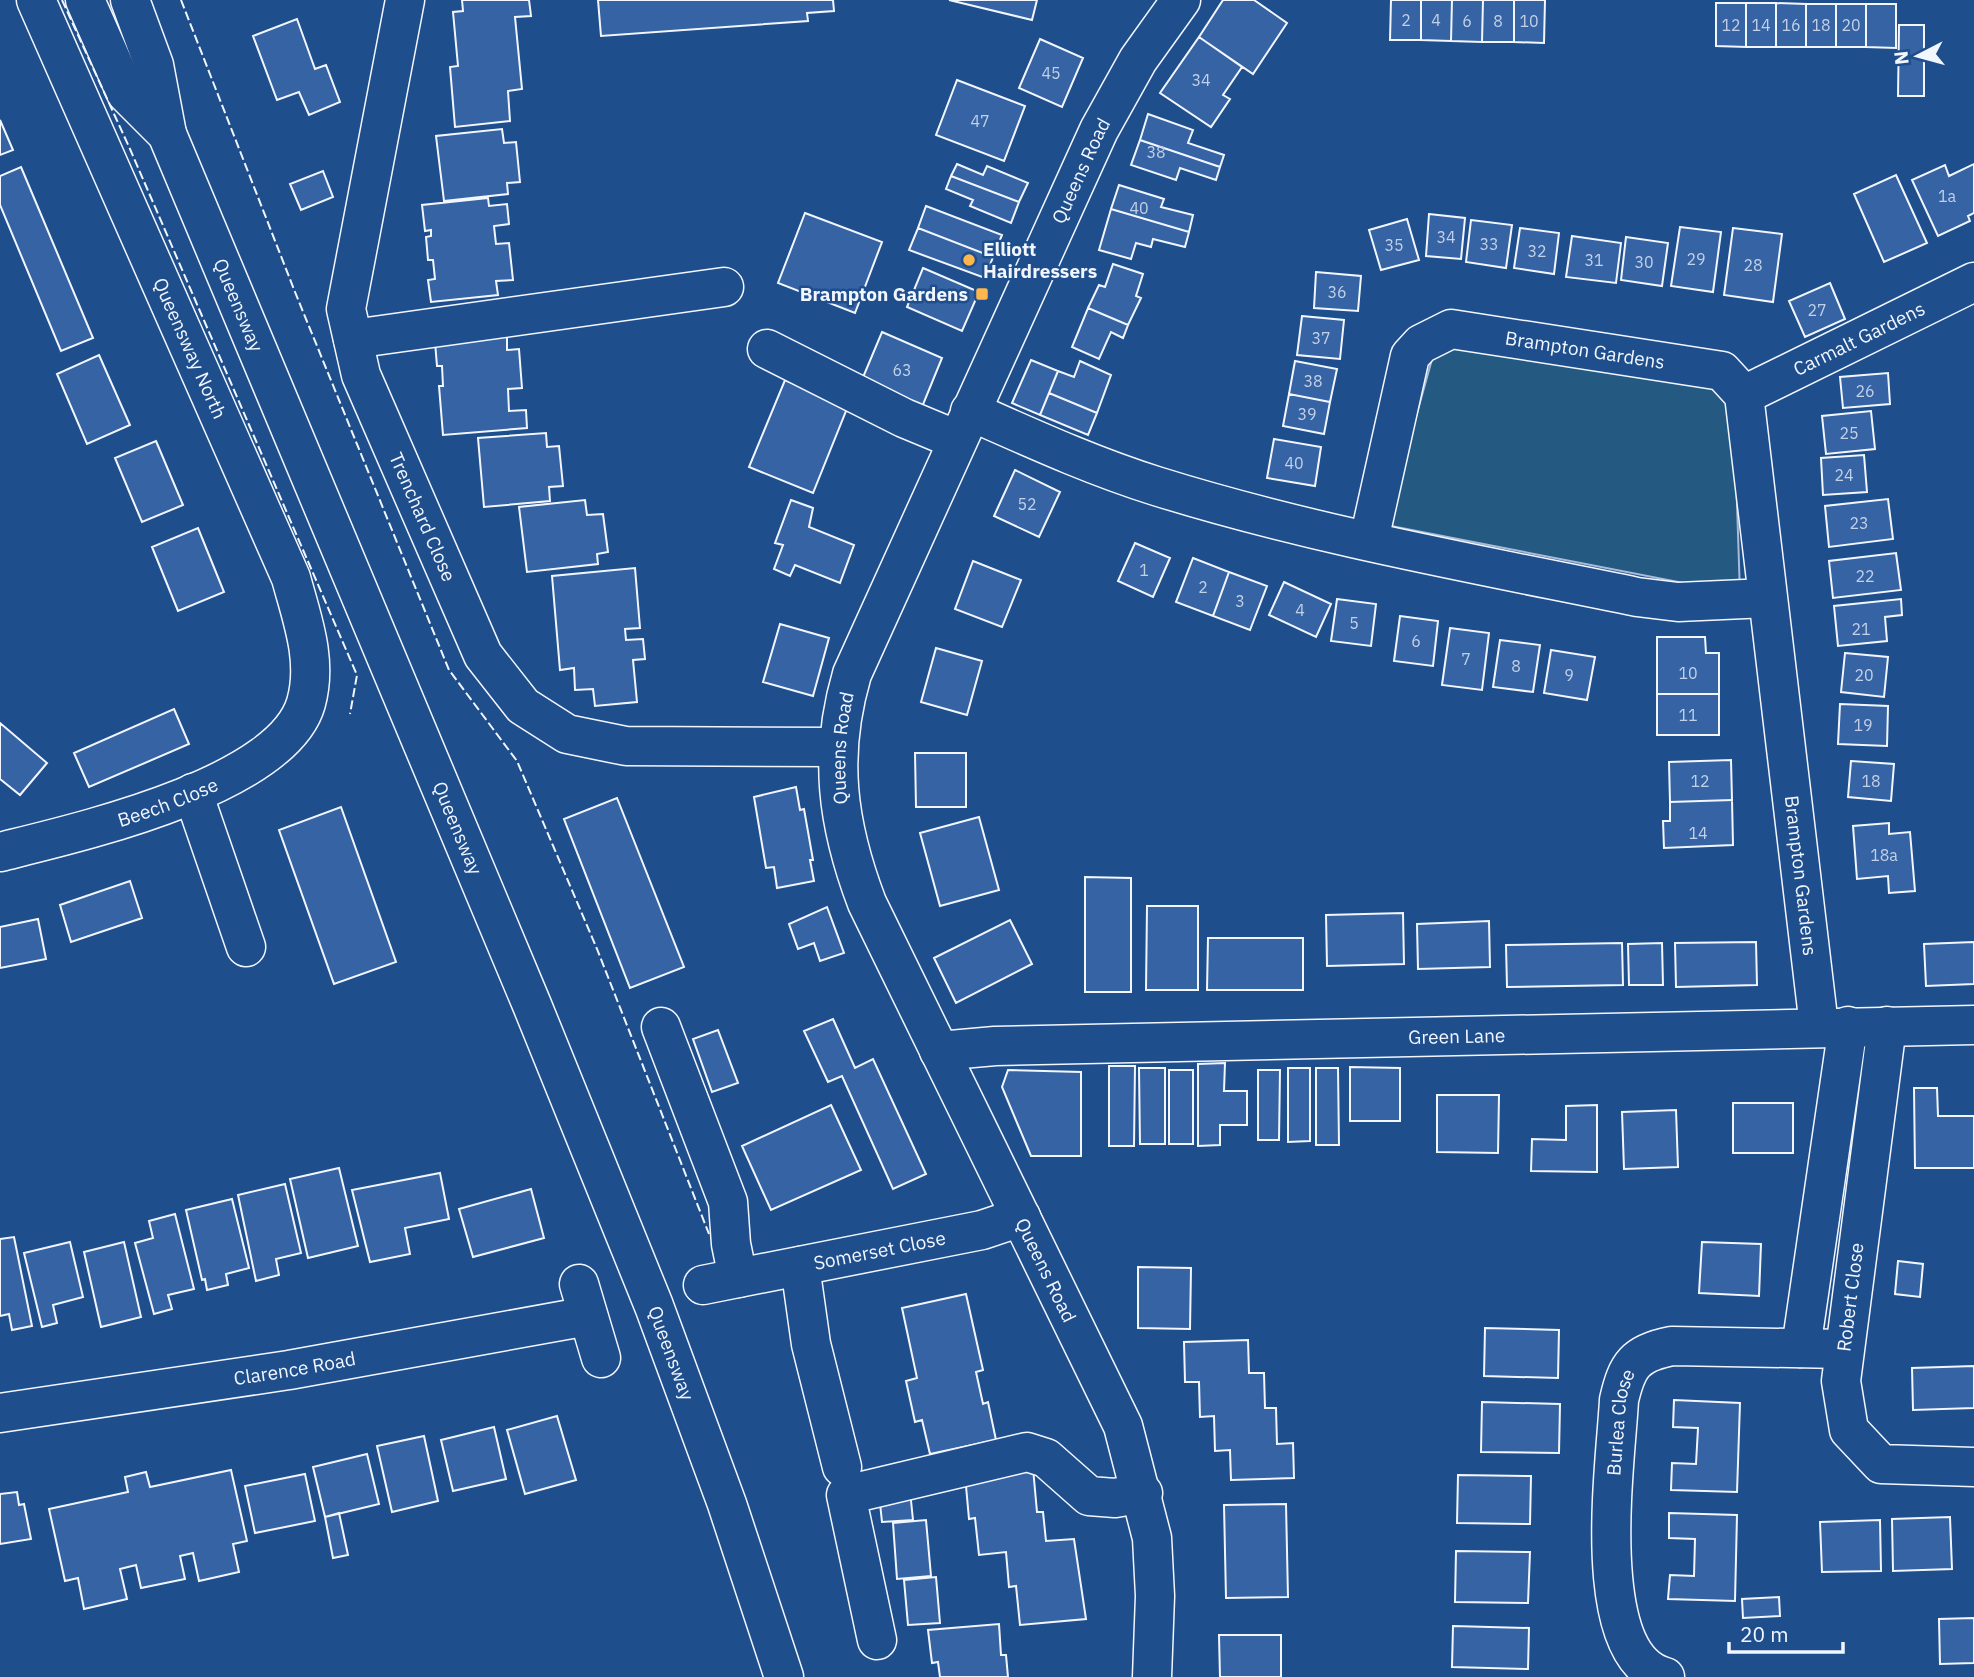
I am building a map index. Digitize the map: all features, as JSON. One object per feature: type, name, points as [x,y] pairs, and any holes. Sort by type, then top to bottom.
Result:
[{"type":"street","name":"Queensway North","points":[[36,0],[291,578],[309,644],[311,677],[305,705]]},
{"type":"street","name":"Queensway","points":[[85,0],[126,93],[167,134],[532,1005],[654,1306],[727,1504],[784,1677]]},
{"type":"street","points":[[130,0],[154,65],[167,134]]},
{"type":"street","name":"Trenchard Close","points":[[405,0],[346,309],[361,375],[482,656],[523,706],[567,734],[626,746],[837,747]]},
{"type":"street","name":"Queens Road","points":[[1152,1677],[1155,1596],[1152,1538],[1143,1493],[1123,1426],[867,903],[850,861],[842,820],[837,747],[840,714],[852,674],[963,425],[1099,130],[1138,60],[1177,1]]},
{"type":"street","name":"Carmalt Gardens","points":[[1744,396],[1974,282]]},
{"type":"street","points":[[353,339],[724,287]]},
{"type":"street","name":"Brampton Gardens","points":[[1369,540],[1410,356],[1421,344],[1451,329],[1722,371],[1744,396],[1767,598],[1833,1026],[1801,1348]]},
{"type":"street","points":[[767,349],[904,418],[963,425],[1076,458],[1156,486],[1279,520],[1637,597],[1678,602],[1767,598]]},
{"type":"street","name":"Beech Close","points":[[0,852],[105,826],[193,793],[239,770],[282,741],[305,705]]},
{"type":"street","points":[[193,793],[246,947]]},
{"type":"street","name":"Green Lane","points":[[939,1051],[995,1046],[1974,1025]]},
{"type":"street","name":"Robert Close","points":[[1886,1026],[1843,1349],[1844,1410],[1849,1430],[1865,1451],[1881,1464],[1974,1467]]},
{"type":"street","name":"Somerset Close","points":[[661,1027],[728,1202],[731,1244],[721,1282],[982,1230],[1021,1217]]},
{"type":"street","points":[[800,1266],[811,1344],[844,1481],[877,1640]]},
{"type":"street","name":"Clarence Road","points":[[0,1413],[289,1370],[584,1300],[601,1359]]},
{"type":"street","name":"Burlea Close","points":[[1665,1677],[1656,1675],[1632,1652],[1621,1628],[1614,1598],[1612,1564],[1618,1428],[1625,1375],[1636,1359],[1654,1350],[1672,1346],[1843,1349]]},
{"type":"street","points":[[844,1481],[1027,1452],[1046,1458],[1089,1496],[1115,1497],[1143,1493]]},
{"type":"shaded area","points":[[1439,334],[1733,383],[1740,594],[1386,525]]},
{"type":"building","points":[[462,0],[529,0],[531,16],[515,17],[522,89],[508,91],[510,121],[455,127],[450,67],[458,66],[453,12],[463,11]]},
{"type":"building","points":[[598,0],[833,0],[834,11],[807,13],[808,21],[601,36]]},
{"type":"building","points":[[949,0],[1037,0],[1032,20]]},
{"type":"building","points":[[1223,0],[1254,0],[1287,23],[1253,74],[1199,37]]},
{"type":"building","points":[[1391,0],[1421,0],[1421,40],[1390,40]]},
{"type":"building","points":[[1421,0],[1452,0],[1451,41],[1421,40]]},
{"type":"building","points":[[1452,0],[1483,0],[1482,42],[1451,41]]},
{"type":"building","points":[[1483,0],[1514,0],[1514,42],[1482,42]]},
{"type":"building","points":[[1514,0],[1545,0],[1544,43],[1514,42]]},
{"type":"building","points":[[1716,3],[1746,3],[1746,47],[1716,46]]},
{"type":"building","points":[[1746,3],[1776,3],[1776,47],[1746,47]]},
{"type":"building","points":[[1776,3],[1806,4],[1806,47],[1776,47]]},
{"type":"building","points":[[1806,4],[1836,4],[1836,47],[1806,47]]},
{"type":"building","points":[[1836,4],[1866,4],[1866,47],[1836,47]]},
{"type":"building","points":[[1866,4],[1896,4],[1896,48],[1866,47]]},
{"type":"building","points":[[297,19],[315,69],[326,65],[340,102],[309,115],[299,92],[277,100],[253,36]]},
{"type":"building","points":[[1899,25],[1924,25],[1924,96],[1898,96]]},
{"type":"building","points":[[1199,37],[1242,67],[1223,95],[1230,99],[1211,127],[1160,93]]},
{"type":"building","points":[[1040,39],[1083,58],[1062,107],[1019,88]]},
{"type":"building","points":[[957,80],[1025,106],[1004,161],[936,135]]},
{"type":"building","points":[[1148,114],[1193,130],[1188,143],[1224,155],[1220,167],[1140,140]]},
{"type":"building","points":[[0,120],[13,150],[0,155]]},
{"type":"building","points":[[502,129],[504,143],[516,142],[520,182],[507,183],[508,194],[444,201],[436,136]]},
{"type":"building","points":[[1140,140],[1220,167],[1216,180],[1180,168],[1176,180],[1131,165]]},
{"type":"building","points":[[957,164],[983,175],[987,166],[1028,183],[1019,202],[951,176]]},
{"type":"building","points":[[1974,164],[1974,213],[1968,216],[1970,221],[1938,236],[1912,180],[1945,165],[1949,176]]},
{"type":"building","points":[[21,167],[93,338],[61,351],[0,205],[0,176]]},
{"type":"building","points":[[323,171],[333,197],[301,210],[290,184]]},
{"type":"building","points":[[1896,175],[1927,243],[1884,262],[1854,194]]},
{"type":"building","points":[[951,176],[1019,202],[1011,223],[970,206],[973,200],[946,189]]},
{"type":"building","points":[[1119,185],[1164,199],[1161,207],[1193,215],[1189,232],[1111,209]]},
{"type":"building","points":[[488,198],[489,206],[507,204],[509,224],[494,226],[496,244],[509,243],[513,280],[496,281],[498,295],[431,302],[428,280],[435,279],[433,260],[428,260],[426,237],[431,236],[431,230],[425,231],[422,205]]},
{"type":"building","points":[[926,206],[1002,235],[993,257],[918,228]]},
{"type":"building","points":[[1111,209],[1189,232],[1185,247],[1153,239],[1151,247],[1136,243],[1131,259],[1099,250]]},
{"type":"building","points":[[805,213],[882,242],[855,313],[778,283]]},
{"type":"building","points":[[1429,214],[1465,218],[1461,259],[1426,256]]},
{"type":"building","points":[[1407,219],[1419,260],[1381,270],[1369,230]]},
{"type":"building","points":[[1471,220],[1512,225],[1506,268],[1466,262]]},
{"type":"building","points":[[1680,227],[1721,232],[1713,292],[1671,286]]},
{"type":"building","points":[[918,228],[993,257],[985,278],[909,250]]},
{"type":"building","points":[[1520,228],[1559,233],[1554,274],[1514,268]]},
{"type":"building","points":[[1733,228],[1782,234],[1773,302],[1724,295]]},
{"type":"building","points":[[1572,236],[1621,243],[1616,283],[1566,277]]},
{"type":"building","points":[[1626,237],[1668,243],[1662,286],[1621,280]]},
{"type":"building","points":[[1113,264],[1143,274],[1136,296],[1141,298],[1128,325],[1088,308],[1099,285],[1105,287]]},
{"type":"building","points":[[923,268],[979,292],[962,331],[907,307]]},
{"type":"building","points":[[1316,272],[1361,276],[1358,311],[1314,308]]},
{"type":"building","points":[[1830,283],[1845,319],[1805,337],[1789,301]]},
{"type":"building","points":[[1088,308],[1128,325],[1123,338],[1111,332],[1099,359],[1072,347]]},
{"type":"building","points":[[1302,316],[1344,320],[1340,359],[1297,355]]},
{"type":"building","points":[[882,332],[942,358],[922,407],[861,382]]},
{"type":"building","points":[[507,336],[507,350],[519,349],[522,388],[508,389],[509,411],[526,410],[527,428],[443,435],[439,386],[443,386],[442,366],[437,366],[435,342]]},
{"type":"building","points":[[99,355],[130,425],[87,444],[57,374]]},
{"type":"building","points":[[1031,360],[1058,371],[1040,415],[1012,403]]},
{"type":"building","points":[[1080,361],[1111,375],[1097,413],[1049,393],[1058,371],[1074,377]]},
{"type":"building","points":[[1295,361],[1337,369],[1330,402],[1289,394]]},
{"type":"building","points":[[1888,373],[1890,404],[1843,408],[1840,377]]},
{"type":"building","points":[[785,380],[848,406],[813,493],[749,467]]},
{"type":"building","points":[[1049,393],[1097,413],[1088,435],[1040,415]]},
{"type":"building","points":[[1289,394],[1330,402],[1324,434],[1283,426]]},
{"type":"building","points":[[1871,411],[1875,449],[1826,454],[1822,416]]},
{"type":"building","points":[[546,433],[547,447],[559,446],[563,486],[549,487],[550,501],[484,507],[478,438]]},
{"type":"building","points":[[1274,439],[1321,447],[1315,486],[1267,478]]},
{"type":"building","points":[[156,441],[183,505],[142,522],[115,458]]},
{"type":"building","points":[[1864,455],[1867,492],[1823,495],[1821,458]]},
{"type":"building","points":[[1015,470],[1060,492],[1039,537],[994,516]]},
{"type":"building","points":[[1888,499],[1893,539],[1829,547],[1825,506]]},
{"type":"building","points":[[585,500],[587,515],[603,514],[608,552],[597,554],[598,564],[527,572],[519,507]]},
{"type":"building","points":[[791,500],[813,508],[809,527],[854,545],[840,583],[795,565],[790,576],[774,569],[783,545],[775,543]]},
{"type":"building","points":[[198,528],[224,592],[178,611],[152,547]]},
{"type":"building","points":[[1135,543],[1170,558],[1153,597],[1118,581]]},
{"type":"building","points":[[1896,553],[1901,590],[1833,598],[1829,561]]},
{"type":"building","points":[[1193,558],[1229,572],[1213,616],[1176,602]]},
{"type":"building","points":[[973,561],[1021,580],[1002,627],[955,609]]},
{"type":"building","points":[[635,568],[640,628],[625,629],[626,640],[643,639],[645,659],[633,660],[637,702],[595,706],[593,689],[575,690],[574,668],[560,670],[552,576]]},
{"type":"building","points":[[1229,572],[1267,586],[1250,630],[1213,616]]},
{"type":"building","points":[[1284,582],[1331,604],[1316,637],[1269,615]]},
{"type":"building","points":[[1337,599],[1376,604],[1371,646],[1331,641]]},
{"type":"building","points":[[1901,599],[1902,615],[1885,617],[1887,641],[1838,646],[1834,606]]},
{"type":"building","points":[[1400,616],[1438,621],[1433,666],[1394,661]]},
{"type":"building","points":[[780,624],[829,638],[813,696],[763,682]]},
{"type":"building","points":[[1450,628],[1489,633],[1482,690],[1442,685]]},
{"type":"building","points":[[1657,637],[1705,637],[1706,653],[1719,653],[1719,694],[1657,694]]},
{"type":"building","points":[[1500,640],[1540,645],[1533,692],[1493,687]]},
{"type":"building","points":[[936,648],[982,661],[967,715],[921,702]]},
{"type":"building","points":[[1551,650],[1595,657],[1587,700],[1544,693]]},
{"type":"building","points":[[1845,653],[1888,657],[1884,697],[1841,692]]},
{"type":"building","points":[[1657,694],[1719,694],[1719,735],[1657,735]]},
{"type":"building","points":[[1840,704],[1888,706],[1887,746],[1838,744]]},
{"type":"building","points":[[174,709],[189,744],[89,787],[74,753]]},
{"type":"building","points":[[0,723],[47,763],[20,795],[0,779]]},
{"type":"building","points":[[915,753],[966,753],[966,807],[916,807]]},
{"type":"building","points":[[1731,760],[1732,800],[1670,802],[1669,762]]},
{"type":"building","points":[[1851,761],[1894,764],[1891,801],[1848,797]]},
{"type":"building","points":[[796,787],[800,810],[804,809],[814,881],[777,888],[774,867],[766,868],[754,797]]},
{"type":"building","points":[[617,798],[684,967],[630,988],[564,819]]},
{"type":"building","points":[[1732,800],[1733,845],[1664,848],[1663,821],[1670,821],[1670,802]]},
{"type":"building","points":[[341,807],[396,962],[334,984],[279,830]]},
{"type":"building","points":[[979,817],[999,890],[940,906],[920,833]]},
{"type":"building","points":[[1889,823],[1889,834],[1910,832],[1915,891],[1889,893],[1888,876],[1857,879],[1853,826]]},
{"type":"building","points":[[1085,877],[1131,878],[1131,992],[1085,992]]},
{"type":"building","points":[[130,881],[142,918],[71,942],[60,905]]},
{"type":"building","points":[[1147,906],[1198,906],[1198,990],[1146,990]]},
{"type":"building","points":[[827,907],[844,953],[820,961],[814,943],[798,949],[789,924]]},
{"type":"building","points":[[1403,913],[1404,964],[1327,966],[1326,915]]},
{"type":"building","points":[[38,919],[46,959],[0,968],[0,927]]},
{"type":"building","points":[[1010,920],[1032,964],[956,1003],[934,958]]},
{"type":"building","points":[[1489,921],[1490,967],[1418,969],[1417,924]]},
{"type":"building","points":[[1208,938],[1303,938],[1303,990],[1207,990]]},
{"type":"building","points":[[1756,942],[1757,985],[1676,987],[1675,943]]},
{"type":"building","points":[[1974,942],[1974,984],[1926,986],[1924,944]]},
{"type":"building","points":[[1622,943],[1623,985],[1507,987],[1506,945]]},
{"type":"building","points":[[1662,943],[1663,985],[1629,985],[1628,944]]},
{"type":"building","points":[[833,1019],[855,1068],[873,1059],[926,1174],[893,1189],[842,1076],[828,1082],[804,1031]]},
{"type":"building","points":[[718,1030],[738,1083],[712,1092],[693,1039]]},
{"type":"building","points":[[1225,1063],[1224,1091],[1247,1091],[1247,1125],[1220,1125],[1220,1145],[1198,1146],[1198,1064]]},
{"type":"building","points":[[1109,1066],[1135,1066],[1134,1146],[1109,1146]]},
{"type":"building","points":[[1350,1067],[1400,1068],[1400,1121],[1350,1121]]},
{"type":"building","points":[[1139,1068],[1165,1068],[1165,1144],[1140,1144]]},
{"type":"building","points":[[1288,1068],[1310,1068],[1310,1141],[1288,1142]]},
{"type":"building","points":[[1316,1068],[1338,1068],[1339,1145],[1316,1145]]},
{"type":"building","points":[[1008,1070],[1081,1072],[1081,1156],[1031,1156],[1002,1087]]},
{"type":"building","points":[[1169,1070],[1193,1070],[1193,1144],[1169,1144]]},
{"type":"building","points":[[1258,1070],[1280,1070],[1279,1140],[1258,1140]]},
{"type":"building","points":[[1914,1088],[1937,1088],[1938,1116],[1974,1116],[1974,1168],[1915,1168]]},
{"type":"building","points":[[1437,1095],[1499,1095],[1498,1153],[1437,1152]]},
{"type":"building","points":[[1733,1103],[1793,1103],[1793,1153],[1733,1153]]},
{"type":"building","points":[[831,1105],[861,1170],[771,1210],[742,1146]]},
{"type":"building","points":[[1597,1105],[1597,1172],[1531,1171],[1532,1139],[1566,1140],[1566,1106]]},
{"type":"building","points":[[1676,1110],[1678,1167],[1624,1169],[1622,1112]]},
{"type":"building","points":[[339,1168],[358,1246],[308,1258],[290,1179]]},
{"type":"building","points":[[440,1173],[449,1219],[405,1228],[410,1254],[370,1262],[352,1190]]},
{"type":"building","points":[[285,1184],[301,1253],[276,1259],[279,1275],[256,1281],[238,1195]]},
{"type":"building","points":[[531,1189],[544,1238],[473,1257],[459,1209]]},
{"type":"building","points":[[232,1199],[249,1268],[226,1274],[228,1285],[207,1290],[205,1279],[202,1280],[186,1210]]},
{"type":"building","points":[[175,1214],[194,1289],[168,1295],[172,1309],[154,1314],[135,1243],[153,1238],[149,1221]]},
{"type":"building","points":[[14,1237],[32,1326],[12,1330],[9,1314],[0,1316],[0,1239]]},
{"type":"building","points":[[70,1242],[83,1297],[53,1305],[57,1323],[42,1327],[24,1253]]},
{"type":"building","points":[[124,1242],[141,1317],[101,1327],[84,1252]]},
{"type":"building","points":[[1702,1242],[1761,1244],[1759,1296],[1699,1293]]},
{"type":"building","points":[[1898,1261],[1923,1264],[1920,1297],[1895,1294]]},
{"type":"building","points":[[1138,1267],[1191,1268],[1190,1329],[1138,1328]]},
{"type":"building","points":[[966,1294],[983,1370],[976,1372],[983,1404],[988,1402],[996,1440],[930,1454],[922,1420],[915,1422],[906,1381],[917,1378],[902,1308]]},
{"type":"building","points":[[1485,1328],[1559,1330],[1558,1378],[1484,1376]]},
{"type":"building","points":[[1248,1340],[1249,1373],[1264,1373],[1265,1408],[1276,1408],[1277,1444],[1293,1443],[1294,1478],[1231,1480],[1230,1450],[1215,1451],[1214,1416],[1200,1417],[1199,1382],[1185,1382],[1184,1342]]},
{"type":"building","points":[[1974,1366],[1974,1408],[1913,1410],[1912,1368]]},
{"type":"building","points":[[1674,1400],[1740,1403],[1737,1492],[1671,1490],[1672,1463],[1696,1464],[1698,1428],[1673,1427]]},
{"type":"building","points":[[1482,1402],[1560,1404],[1559,1453],[1481,1452]]},
{"type":"building","points":[[557,1416],[576,1480],[525,1494],[507,1430]]},
{"type":"building","points":[[494,1427],[506,1479],[453,1491],[441,1440]]},
{"type":"building","points":[[424,1436],[438,1501],[392,1512],[377,1446]]},
{"type":"building","points":[[367,1454],[379,1504],[325,1517],[313,1467]]},
{"type":"building","points":[[1033,1468],[1037,1512],[1043,1512],[1046,1541],[1074,1539],[1086,1619],[1020,1625],[1016,1586],[1009,1587],[1006,1552],[979,1555],[975,1518],[969,1519],[965,1475]]},
{"type":"building","points":[[231,1470],[247,1541],[233,1544],[239,1572],[199,1581],[193,1553],[180,1556],[185,1579],[141,1588],[136,1565],[120,1569],[127,1599],[84,1609],[78,1578],[65,1581],[49,1509],[128,1492],[125,1477],[146,1472],[150,1487]]},
{"type":"building","points":[[305,1474],[315,1521],[255,1533],[245,1486]]},
{"type":"building","points":[[1458,1475],[1531,1476],[1530,1524],[1457,1523]]},
{"type":"building","points":[[910,1491],[913,1520],[882,1522],[879,1494]]},
{"type":"building","points":[[17,1492],[19,1505],[24,1504],[31,1539],[0,1544],[0,1494]]},
{"type":"building","points":[[1286,1504],[1288,1597],[1226,1598],[1224,1505]]},
{"type":"building","points":[[339,1513],[348,1555],[333,1558],[325,1517]]},
{"type":"building","points":[[1669,1513],[1737,1515],[1735,1601],[1668,1599],[1670,1575],[1694,1576],[1695,1539],[1669,1538]]},
{"type":"building","points":[[1950,1517],[1952,1569],[1893,1571],[1892,1519]]},
{"type":"building","points":[[926,1520],[931,1576],[897,1579],[893,1523]]},
{"type":"building","points":[[1880,1520],[1881,1571],[1822,1572],[1820,1522]]},
{"type":"building","points":[[1456,1551],[1530,1552],[1528,1603],[1455,1602]]},
{"type":"building","points":[[936,1577],[940,1623],[908,1625],[904,1580]]},
{"type":"building","points":[[1779,1597],[1780,1616],[1743,1618],[1742,1599]]},
{"type":"building","points":[[1974,1618],[1974,1663],[1940,1664],[1939,1619]]},
{"type":"building","points":[[999,1624],[1001,1655],[1006,1655],[1008,1677],[940,1677],[938,1662],[932,1663],[928,1630]]},
{"type":"building","points":[[1453,1626],[1529,1628],[1528,1669],[1452,1667]]},
{"type":"building","points":[[1219,1635],[1281,1635],[1281,1677],[1220,1677]]},
{"type":"fence","points":[[62,0],[130,149],[357,675],[350,714]]},
{"type":"fence","points":[[181,0],[295,292],[449,670],[517,761],[597,949],[709,1234]]},
{"type":"place","name":"Elliott Hairdressers","points":[[969,260]]},
{"type":"place","name":"Brampton Gardens","points":[[982,294]]}]
